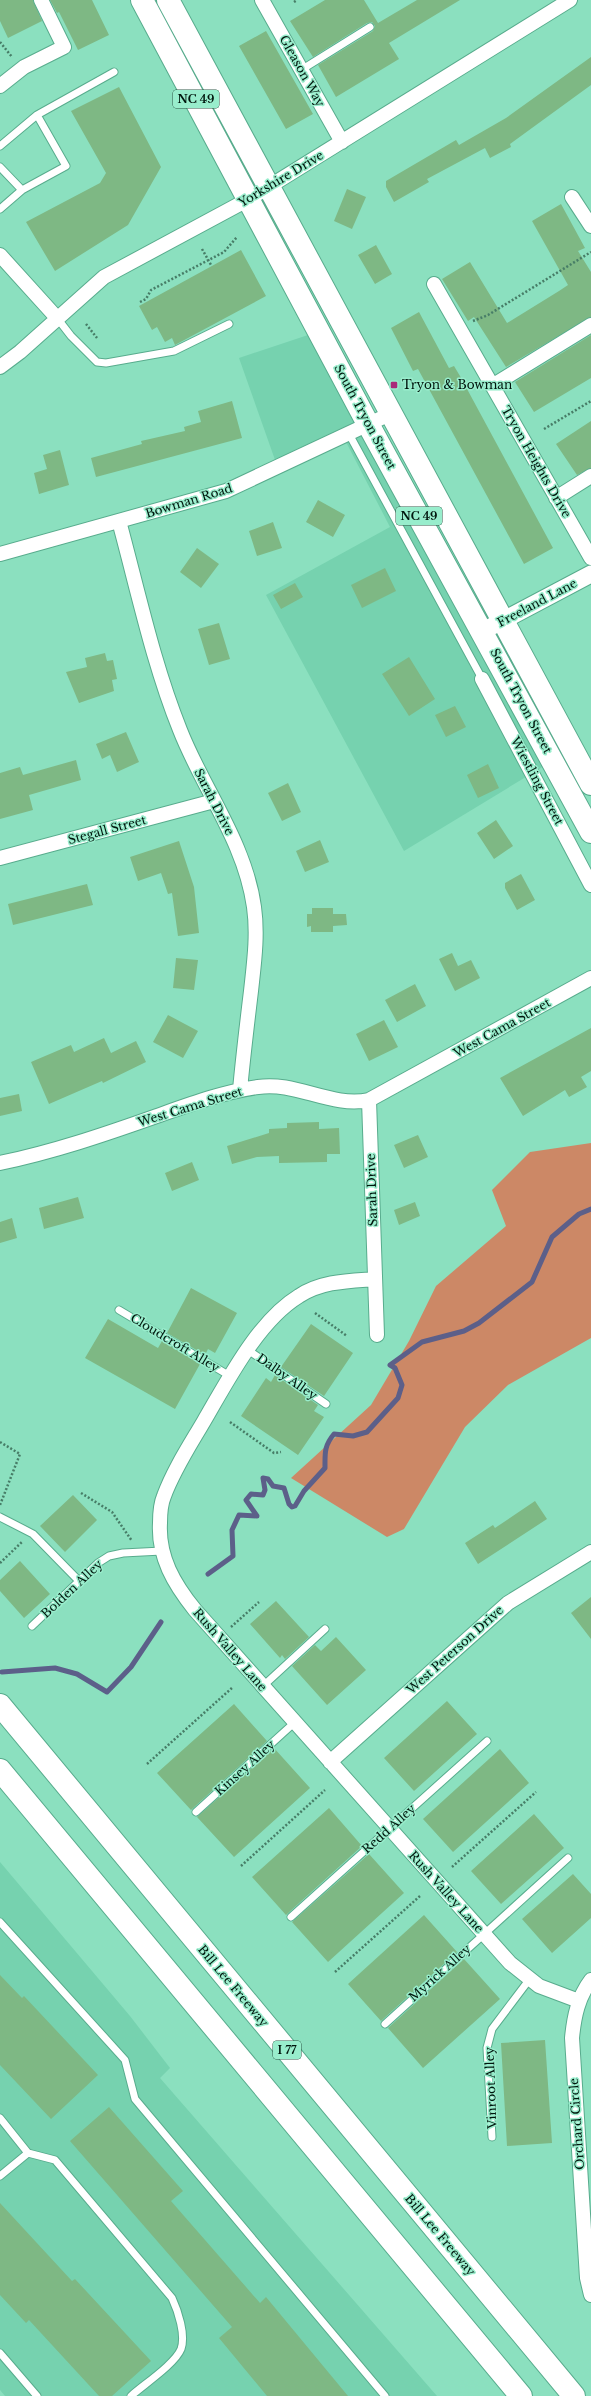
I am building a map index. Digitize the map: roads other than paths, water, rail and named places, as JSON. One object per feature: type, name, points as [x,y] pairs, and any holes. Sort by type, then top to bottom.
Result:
[{"type":"main road","name":"South Tryon Street","points":[[142,0],[368,424],[483,631],[591,832]]},
{"type":"main road","name":"South Tryon Street","points":[[168,0],[270,186],[390,414],[591,784]]},
{"type":"main road","name":"Bill Lee Freeway","points":[[0,1704],[574,2396]]},
{"type":"main road","points":[[0,1770],[521,2396]]},
{"type":"street","points":[[0,86],[24,67],[64,47],[41,0]]},
{"type":"street","name":"Gleason Way","points":[[262,0],[342,142]]},
{"type":"street","name":"Yorkshire Drive","points":[[0,366],[115,270],[249,199],[570,0]]},
{"type":"street","points":[[572,197],[591,226]]},
{"type":"street","points":[[0,255],[57,318]]},
{"type":"street","name":"Tryon Heights Drive","points":[[434,284],[591,558]]},
{"type":"street","points":[[492,386],[591,325]]},
{"type":"street","name":"Bowman Road","points":[[0,554],[226,491],[390,414]]},
{"type":"street","points":[[556,498],[591,476]]},
{"type":"street","name":"Sarah Drive","points":[[119,521],[172,707],[199,773],[233,839],[245,870],[255,914],[257,937],[240,1090]]},
{"type":"street","name":"Freeland Lane","points":[[483,631],[591,574]]},
{"type":"street","name":"Wiestling Street","points":[[480,676],[591,885]]},
{"type":"street","name":"Stegall Street","points":[[0,858],[214,802]]},
{"type":"street","name":"West Cama Street","points":[[0,1163],[70,1146],[202,1100],[240,1090],[270,1086],[337,1101],[354,1103],[369,1100],[591,978]]},
{"type":"street","name":"Sarah Drive","points":[[369,1100],[377,1335]]},
{"type":"street","name":"Rush Valley Lane","points":[[375,1279],[336,1282],[300,1295],[274,1316],[230,1376],[176,1468],[164,1497],[160,1522],[162,1551],[169,1571],[180,1592],[262,1687],[483,1934],[510,1963],[530,1980],[549,1990],[579,2001]]},
{"type":"street","name":"West Peterson Drive","points":[[330,1762],[508,1603],[591,1552]]},
{"type":"street","name":"Orchard Circle","points":[[591,1980],[579,2001],[574,2017],[572,2038],[587,2278],[591,2294]]},
{"type":"lane","points":[[301,70],[370,27]]},
{"type":"lane","points":[[0,146],[37,115],[114,72]]},
{"type":"lane","points":[[0,209],[22,190],[66,166],[37,115]]},
{"type":"lane","points":[[0,167],[22,190]]},
{"type":"lane","points":[[57,318],[71,336],[97,362],[106,363],[174,351],[229,324]]},
{"type":"lane","points":[[349,434],[480,676]]},
{"type":"lane","name":"Cloudcroft Alley","points":[[119,1310],[230,1376]]},
{"type":"lane","name":"Dalby Alley","points":[[248,1350],[326,1404]]},
{"type":"lane","points":[[0,1517],[33,1534],[79,1580]]},
{"type":"lane","name":"Bolden Alley","points":[[32,1626],[79,1580],[98,1563],[109,1556],[162,1551]]},
{"type":"lane","points":[[262,1687],[325,1630]]},
{"type":"lane","name":"Kinsey Alley","points":[[196,1812],[294,1723]]},
{"type":"lane","name":"Redd Alley","points":[[291,1917],[487,1741]]},
{"type":"lane","name":"Myrick Alley","points":[[384,2024],[568,1858]]},
{"type":"lane","points":[[0,1922],[125,2060],[135,2098],[385,2396]]},
{"type":"lane","name":"Vinroot Alley","points":[[492,2137],[487,2048],[492,2029],[530,1980]]},
{"type":"lane","points":[[0,2118],[28,2153],[55,2160],[172,2298],[180,2314],[181,2349],[174,2359],[130,2396]]},
{"type":"lane","points":[[0,2176],[28,2153]]},
{"type":"lane","points":[[0,2353],[37,2396]]},
{"type":"waterway","points":[[208,1574],[233,1556],[232,1530],[239,1515],[257,1516],[246,1500],[251,1494],[263,1495],[265,1490],[263,1478],[268,1479],[273,1486],[284,1488],[289,1504],[292,1507],[295,1506],[304,1491],[325,1468],[328,1442],[334,1434],[353,1436],[367,1432],[398,1398],[402,1385],[395,1368],[390,1365],[422,1342],[464,1331],[479,1323],[532,1282],[552,1237],[579,1214],[591,1209]]},
{"type":"waterway","points":[[2,1672],[55,1668],[77,1674],[107,1692],[131,1667],[161,1622]]},
{"type":"place","name":"Tryon & Bowman","points":[[394,385]]}]
